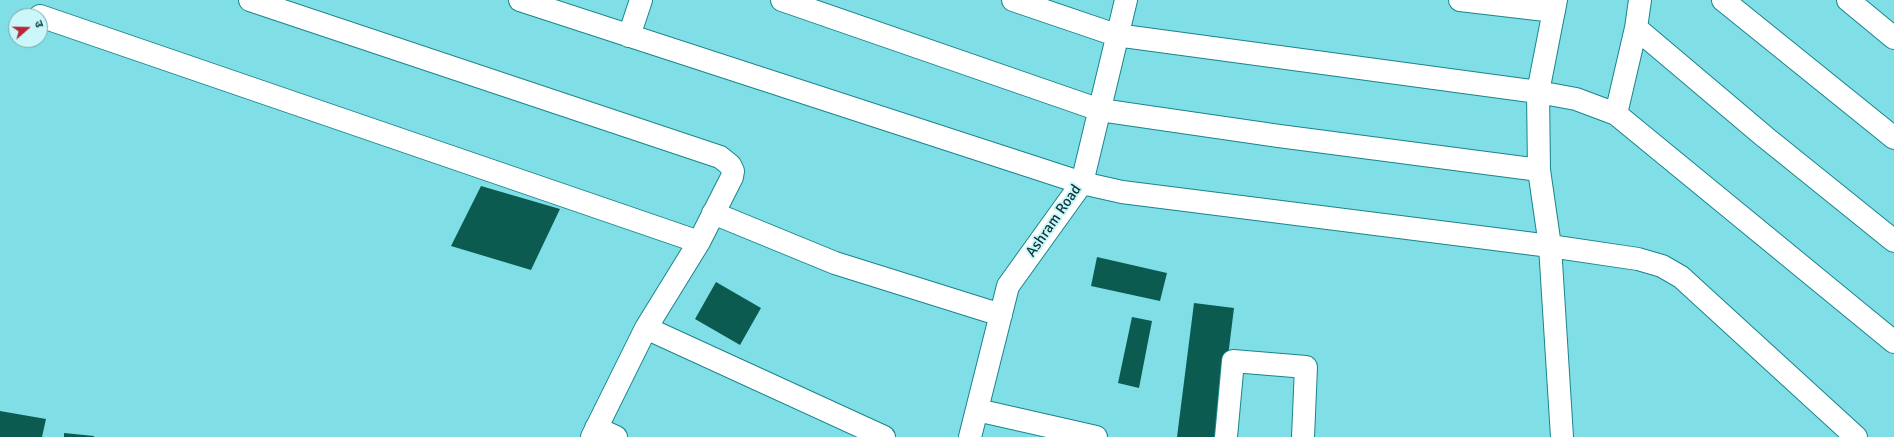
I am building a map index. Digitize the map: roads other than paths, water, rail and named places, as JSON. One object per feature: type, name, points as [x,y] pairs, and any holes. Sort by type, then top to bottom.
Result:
[{"type":"street","points":[[250,0],[720,157],[730,165],[733,171],[732,177],[699,242],[646,328],[594,433],[616,437]]},
{"type":"street","points":[[520,0],[1082,183],[1122,192],[1550,246],[1638,259],[1662,266],[1681,277],[1856,437]]},
{"type":"street","points":[[629,36],[641,0]]},
{"type":"street","points":[[782,0],[1100,110],[1279,136],[1539,170]]},
{"type":"street","points":[[1013,0],[1116,35],[1538,92],[1576,99],[1616,114],[1894,342]]},
{"type":"street","name":"Ashram Road","points":[[970,437],[1008,286],[1082,183],[1116,35],[1126,0]]},
{"type":"street","points":[[1460,0],[1555,5],[1538,92],[1539,170],[1550,246],[1562,437]]},
{"type":"street","points":[[1616,114],[1636,28],[1640,0]]},
{"type":"street","points":[[1723,0],[1894,138]]},
{"type":"street","points":[[1848,0],[1894,38]]},
{"type":"street","points":[[48,19],[699,242]]},
{"type":"street","points":[[1636,28],[1765,137],[1894,241]]},
{"type":"street","points":[[713,213],[835,263],[1001,314]]},
{"type":"street","points":[[646,328],[884,437]]},
{"type":"street","points":[[1226,437],[1233,361],[1306,367],[1303,437]]},
{"type":"street","points":[[977,410],[1096,437]]}]
